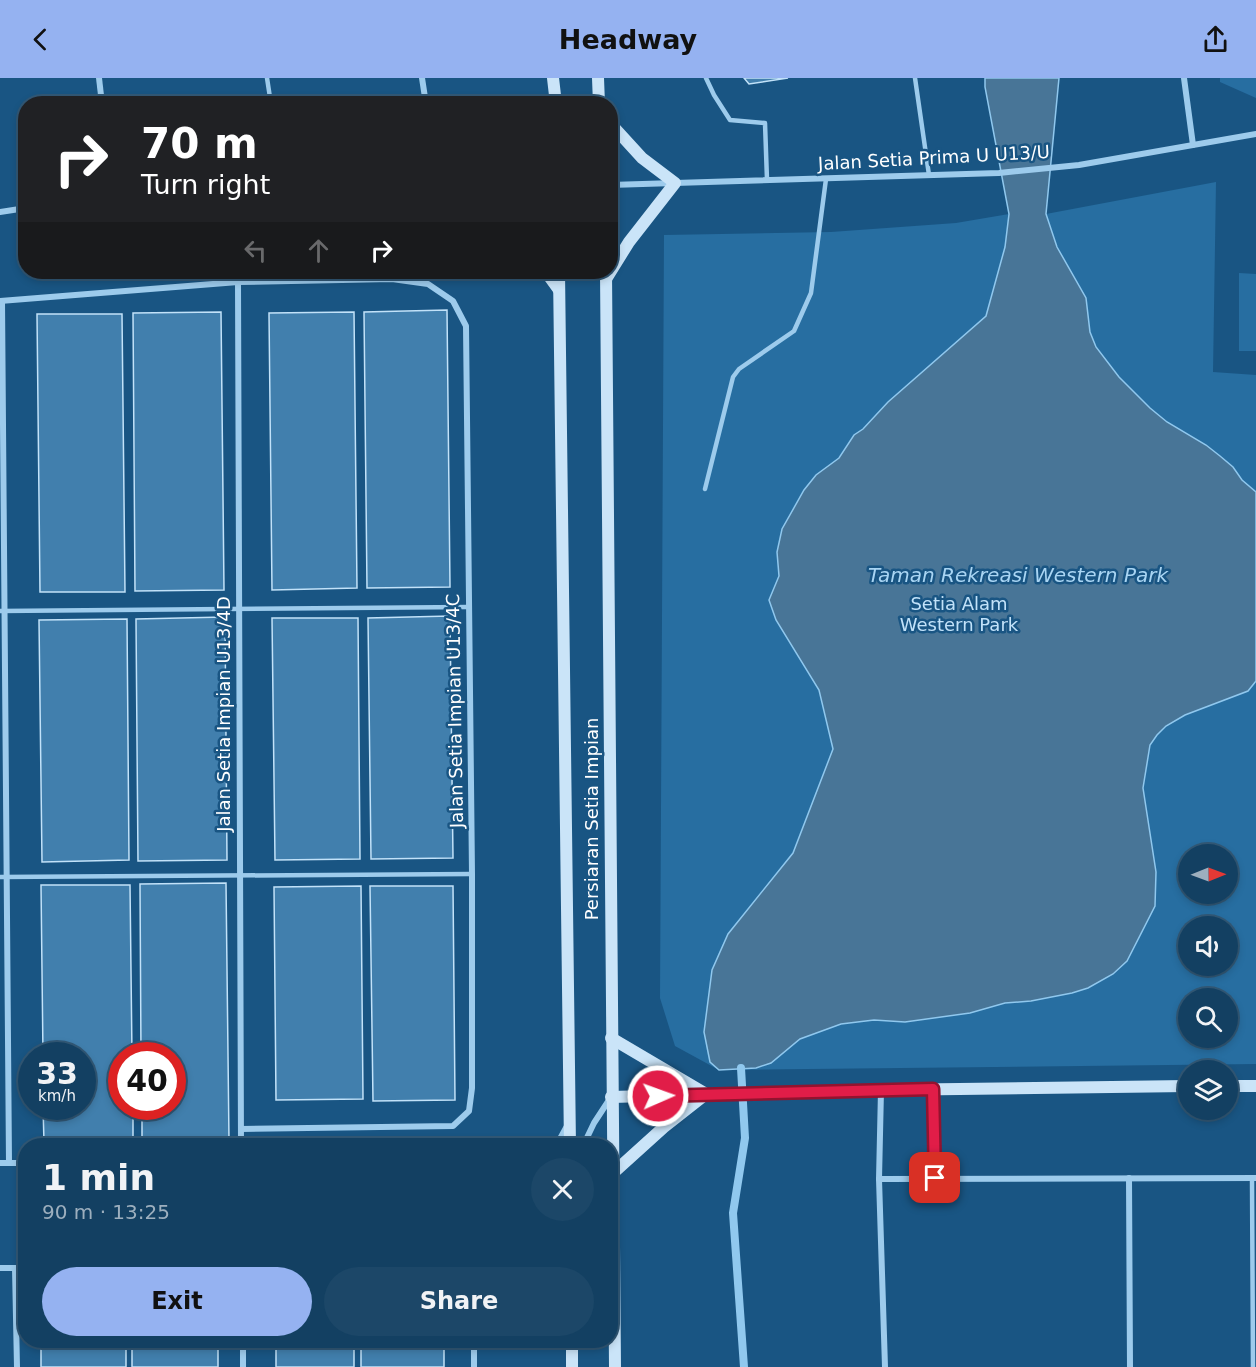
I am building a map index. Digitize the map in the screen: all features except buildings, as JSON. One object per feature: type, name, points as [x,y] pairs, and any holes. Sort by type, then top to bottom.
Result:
[{"type":"street","points":[[99,78],[101,96]]},
{"type":"street","points":[[422,78],[425,96]]},
{"type":"street","points":[[553,78],[555,96]]},
{"type":"street","points":[[598,78],[599,96]]},
{"type":"street","points":[[1184,78],[1193,145]]},
{"type":"street","points":[[618,132],[642,158],[675,183],[618,258]]},
{"type":"street","name":"Jalan Setia Prima U U13/U","points":[[618,185],[999,173],[1079,165],[1256,134]]},
{"type":"street","points":[[0,212],[18,209]]},
{"type":"street","name":"Jalan Setia Impian U13/4C","points":[[1,301],[238,282],[392,279],[428,284],[453,301],[466,326],[472,873],[472,1088],[469,1111],[453,1126],[241,1129]]},
{"type":"street","points":[[551,279],[559,290]]},
{"type":"street","name":"Persiaran Setia Impian","points":[[559,279],[570,1138]]},
{"type":"street","name":"Persiaran Setia Impian","points":[[606,279],[612,1138]]},
{"type":"street","name":"Jalan Setia Impian U13/4D","points":[[238,282],[241,1138]]},
{"type":"street","points":[[1,301],[9,1163]]},
{"type":"street","points":[[611,1038],[712,1094]]},
{"type":"street","points":[[587,1138],[611,1097],[933,1089],[1178,1086]]},
{"type":"street","points":[[1238,1086],[1256,1086]]},
{"type":"street","points":[[933,1089],[935,1178]]},
{"type":"street","points":[[881,1090],[879,1179],[885,1367]]},
{"type":"street","points":[[618,1169],[664,1127],[712,1094]]},
{"type":"street","points":[[560,1138],[570,1120]]},
{"type":"street","points":[[0,1163],[18,1163]]},
{"type":"street","points":[[1129,1178],[1130,1367]]},
{"type":"street","points":[[879,1179],[1254,1178]]},
{"type":"street","points":[[0,1268],[15,1268],[17,1367]]},
{"type":"street","points":[[243,1348],[243,1367]]},
{"type":"street","points":[[474,1348],[474,1367]]},
{"type":"street","points":[[572,1348],[572,1367]]},
{"type":"street","name":"Persiaran Setia Impian","points":[[615,1348],[615,1367]]},
{"type":"lane","points":[[267,78],[270,96]]},
{"type":"lane","points":[[706,78],[730,120],[765,123],[768,180]]},
{"type":"lane","points":[[915,78],[929,176]]},
{"type":"lane","points":[[705,489],[733,377],[739,369],[794,331],[811,293],[826,179]]},
{"type":"lane","points":[[3,611],[468,607]]},
{"type":"lane","points":[[0,877],[472,873]]},
{"type":"lane","points":[[1253,1367],[1254,1178]]},
{"type":"green space","points":[[1220,78],[1256,78],[1256,98],[1220,82]]},
{"type":"green space","name":"Setia Alam Western Park","points":[[1216,182],[1213,372],[1256,375],[1256,1064],[1238,1064],[1238,1060],[1178,1060],[1178,1065],[719,1070],[675,1046],[660,998],[664,235],[831,232],[956,223],[1009,214],[1046,214]]},
{"type":"green space","points":[[1239,273],[1256,274],[1256,351],[1239,351]]},
{"type":"water","name":"Taman Rekreasi Western Park","points":[[985,78],[1059,78],[1046,214],[1057,247],[1086,298],[1090,332],[1096,347],[1119,377],[1150,408],[1167,422],[1220,456],[1256,492],[1256,681],[1248,691],[1185,715],[1166,726],[1150,745],[1143,788],[1156,872],[1155,906],[1127,961],[1113,974],[1088,988],[1072,993],[1031,1001],[1005,1003],[970,1013],[905,1022],[874,1020],[841,1024],[800,1039],[771,1063],[756,1068],[719,1070],[710,1062],[704,1032],[712,970],[728,934],[793,853],[833,749],[819,690],[776,620],[769,600],[779,576],[777,552],[782,529],[804,490],[816,475],[839,458],[854,435],[986,316],[1005,247],[1009,214]]},
{"type":"waterway","points":[[741,1068],[745,1138],[733,1213],[744,1367]]},
{"type":"route","points":[[658,1096],[933,1089],[935,1178]]}]
